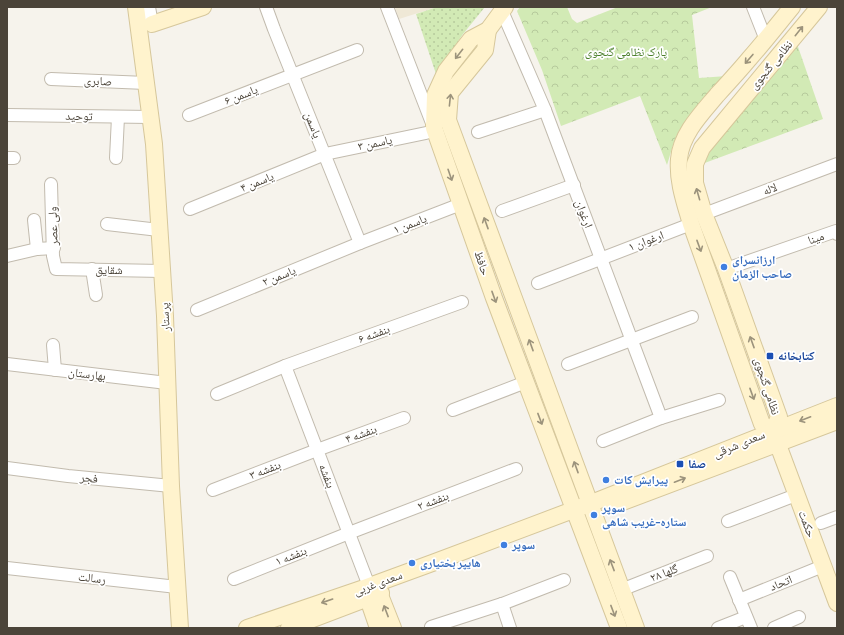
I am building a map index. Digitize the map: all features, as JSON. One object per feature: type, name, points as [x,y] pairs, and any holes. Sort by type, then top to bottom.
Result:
[{"type":"street","name":"پرستار","points":[[136,7],[154,144],[165,316],[171,486],[180,628]]},
{"type":"street","points":[[149,7],[152,24],[203,7]]},
{"type":"street","name":"یاسمن","points":[[266,7],[360,243]]},
{"type":"street","points":[[387,7],[430,130]]},
{"type":"street","points":[[753,7],[766,40],[782,52]]},
{"type":"street","name":"نظامی گنجوی","points":[[775,437],[762,424],[691,224],[682,194],[679,176],[679,158],[683,142],[689,129],[766,40],[792,7]]},
{"type":"street","name":"نظامی گنجوی","points":[[775,437],[779,417],[726,269],[704,214],[695,183],[695,164],[702,148],[819,7]]},
{"type":"street","name":"حافظ","points":[[504,9],[488,30],[471,39],[446,71],[435,96],[430,130],[461,204],[494,298],[526,382],[584,512]]},
{"type":"street","name":"ارغوان","points":[[504,9],[574,185],[662,418]]},
{"type":"street","name":"حافظ","points":[[488,30],[485,50],[450,93],[448,120],[476,196],[584,512]]},
{"type":"street","name":"یاسمن ۶","points":[[189,115],[357,50]]},
{"type":"street","name":"صابری","points":[[51,79],[146,83]]},
{"type":"street","points":[[478,132],[545,110]]},
{"type":"street","name":"توحید","points":[[7,115],[150,117]]},
{"type":"street","points":[[116,158],[118,117]]},
{"type":"street","name":"یاسمن ۳","points":[[324,154],[430,130]]},
{"type":"street","name":"یاسمن ۴","points":[[190,209],[324,154]]},
{"type":"street","name":"لاله","points":[[704,214],[837,164]]},
{"type":"street","name":"ولی عصر","points":[[51,184],[54,248],[53,256],[56,269]]},
{"type":"street","points":[[502,211],[574,185]]},
{"type":"street","points":[[461,204],[476,196]]},
{"type":"street","name":"یاسمن ۱","points":[[360,243],[461,204]]},
{"type":"street","points":[[34,220],[37,249]]},
{"type":"street","points":[[107,224],[159,230]]},
{"type":"street","name":"ارغوان ۱","points":[[538,283],[691,224]]},
{"type":"street","name":"مینا","points":[[726,269],[836,231],[837,234]]},
{"type":"street","name":"یاسمن ۲","points":[[197,310],[360,243]]},
{"type":"street","points":[[7,256],[37,249],[54,248]]},
{"type":"street","name":"شقایق","points":[[56,269],[162,271]]},
{"type":"street","points":[[92,269],[96,295]]},
{"type":"street","name":"بنفشه ۶","points":[[217,394],[286,366],[462,302]]},
{"type":"street","points":[[568,364],[692,317]]},
{"type":"street","points":[[52,345],[55,370]]},
{"type":"street","name":"بهارستان","points":[[7,364],[167,383]]},
{"type":"street","name":"بنفشه","points":[[286,366],[371,590]]},
{"type":"street","points":[[453,410],[526,382]]},
{"type":"street","points":[[603,441],[662,418],[719,400]]},
{"type":"street","name":"سعدی شرقی","points":[[584,512],[775,437],[837,406]]},
{"type":"street","name":"بنفشه ۴","points":[[317,450],[404,418]]},
{"type":"street","name":"سعدی شرقی","points":[[775,437],[837,421]]},
{"type":"street","name":"حکمت","points":[[775,437],[837,603]]},
{"type":"street","name":"بنفشه ۳","points":[[213,490],[317,450]]},
{"type":"street","name":"فجر","points":[[7,468],[68,476],[171,486]]},
{"type":"street","name":"بنفشه ۲","points":[[349,533],[516,469]]},
{"type":"street","points":[[728,521],[796,495]]},
{"type":"street","points":[[584,512],[621,590],[636,628]]},
{"type":"street","points":[[584,512],[620,628]]},
{"type":"street","name":"سعدی غربی","points":[[247,628],[371,590],[584,512]]},
{"type":"street","points":[[821,524],[837,517]]},
{"type":"street","name":"بنفشه ۱","points":[[234,579],[349,533]]},
{"type":"street","name":"گلها ۲۸","points":[[621,590],[707,556]]},
{"type":"street","name":"اتحاد","points":[[739,600],[823,566]]},
{"type":"street","name":"رسالت","points":[[7,568],[177,587]]},
{"type":"street","points":[[730,577],[751,628]]},
{"type":"street","points":[[431,627],[502,604],[564,580]]},
{"type":"street","points":[[371,590],[378,628]]},
{"type":"street","points":[[371,590],[393,628]]},
{"type":"street","name":"سعدی غربی","points":[[289,628],[371,590]]},
{"type":"street","points":[[502,604],[510,628]]},
{"type":"street","points":[[718,628],[746,617]]},
{"type":"street","points":[[774,628],[799,617]]},
{"type":"shaded area","points":[[395,7],[437,7],[399,19]]},
{"type":"green space","points":[[437,7],[485,7],[463,34],[436,74],[416,14]]},
{"type":"green space","name":"پارک نظامی گنجوی","points":[[520,7],[567,7],[572,19],[577,23],[618,7],[712,7],[692,15],[699,78],[727,76],[697,108],[681,128],[667,165],[640,96],[561,126],[542,70],[517,11]]},
{"type":"green space","points":[[796,41],[823,119],[702,164],[720,137]]},
{"type":"place","name":"ارزانسرای صاحب الزمان","points":[[724,267]]},
{"type":"place","name":"کتابخانه","points":[[770,356]]},
{"type":"place","name":"صفا","points":[[680,464]]},
{"type":"place","name":"پیرایش کات","points":[[606,480]]},
{"type":"place","name":"سوپر ستاره-غریب شاهی","points":[[594,515]]},
{"type":"place","name":"سوپر","points":[[504,545]]},
{"type":"place","name":"هایپر بختیاری","points":[[412,563]]}]
